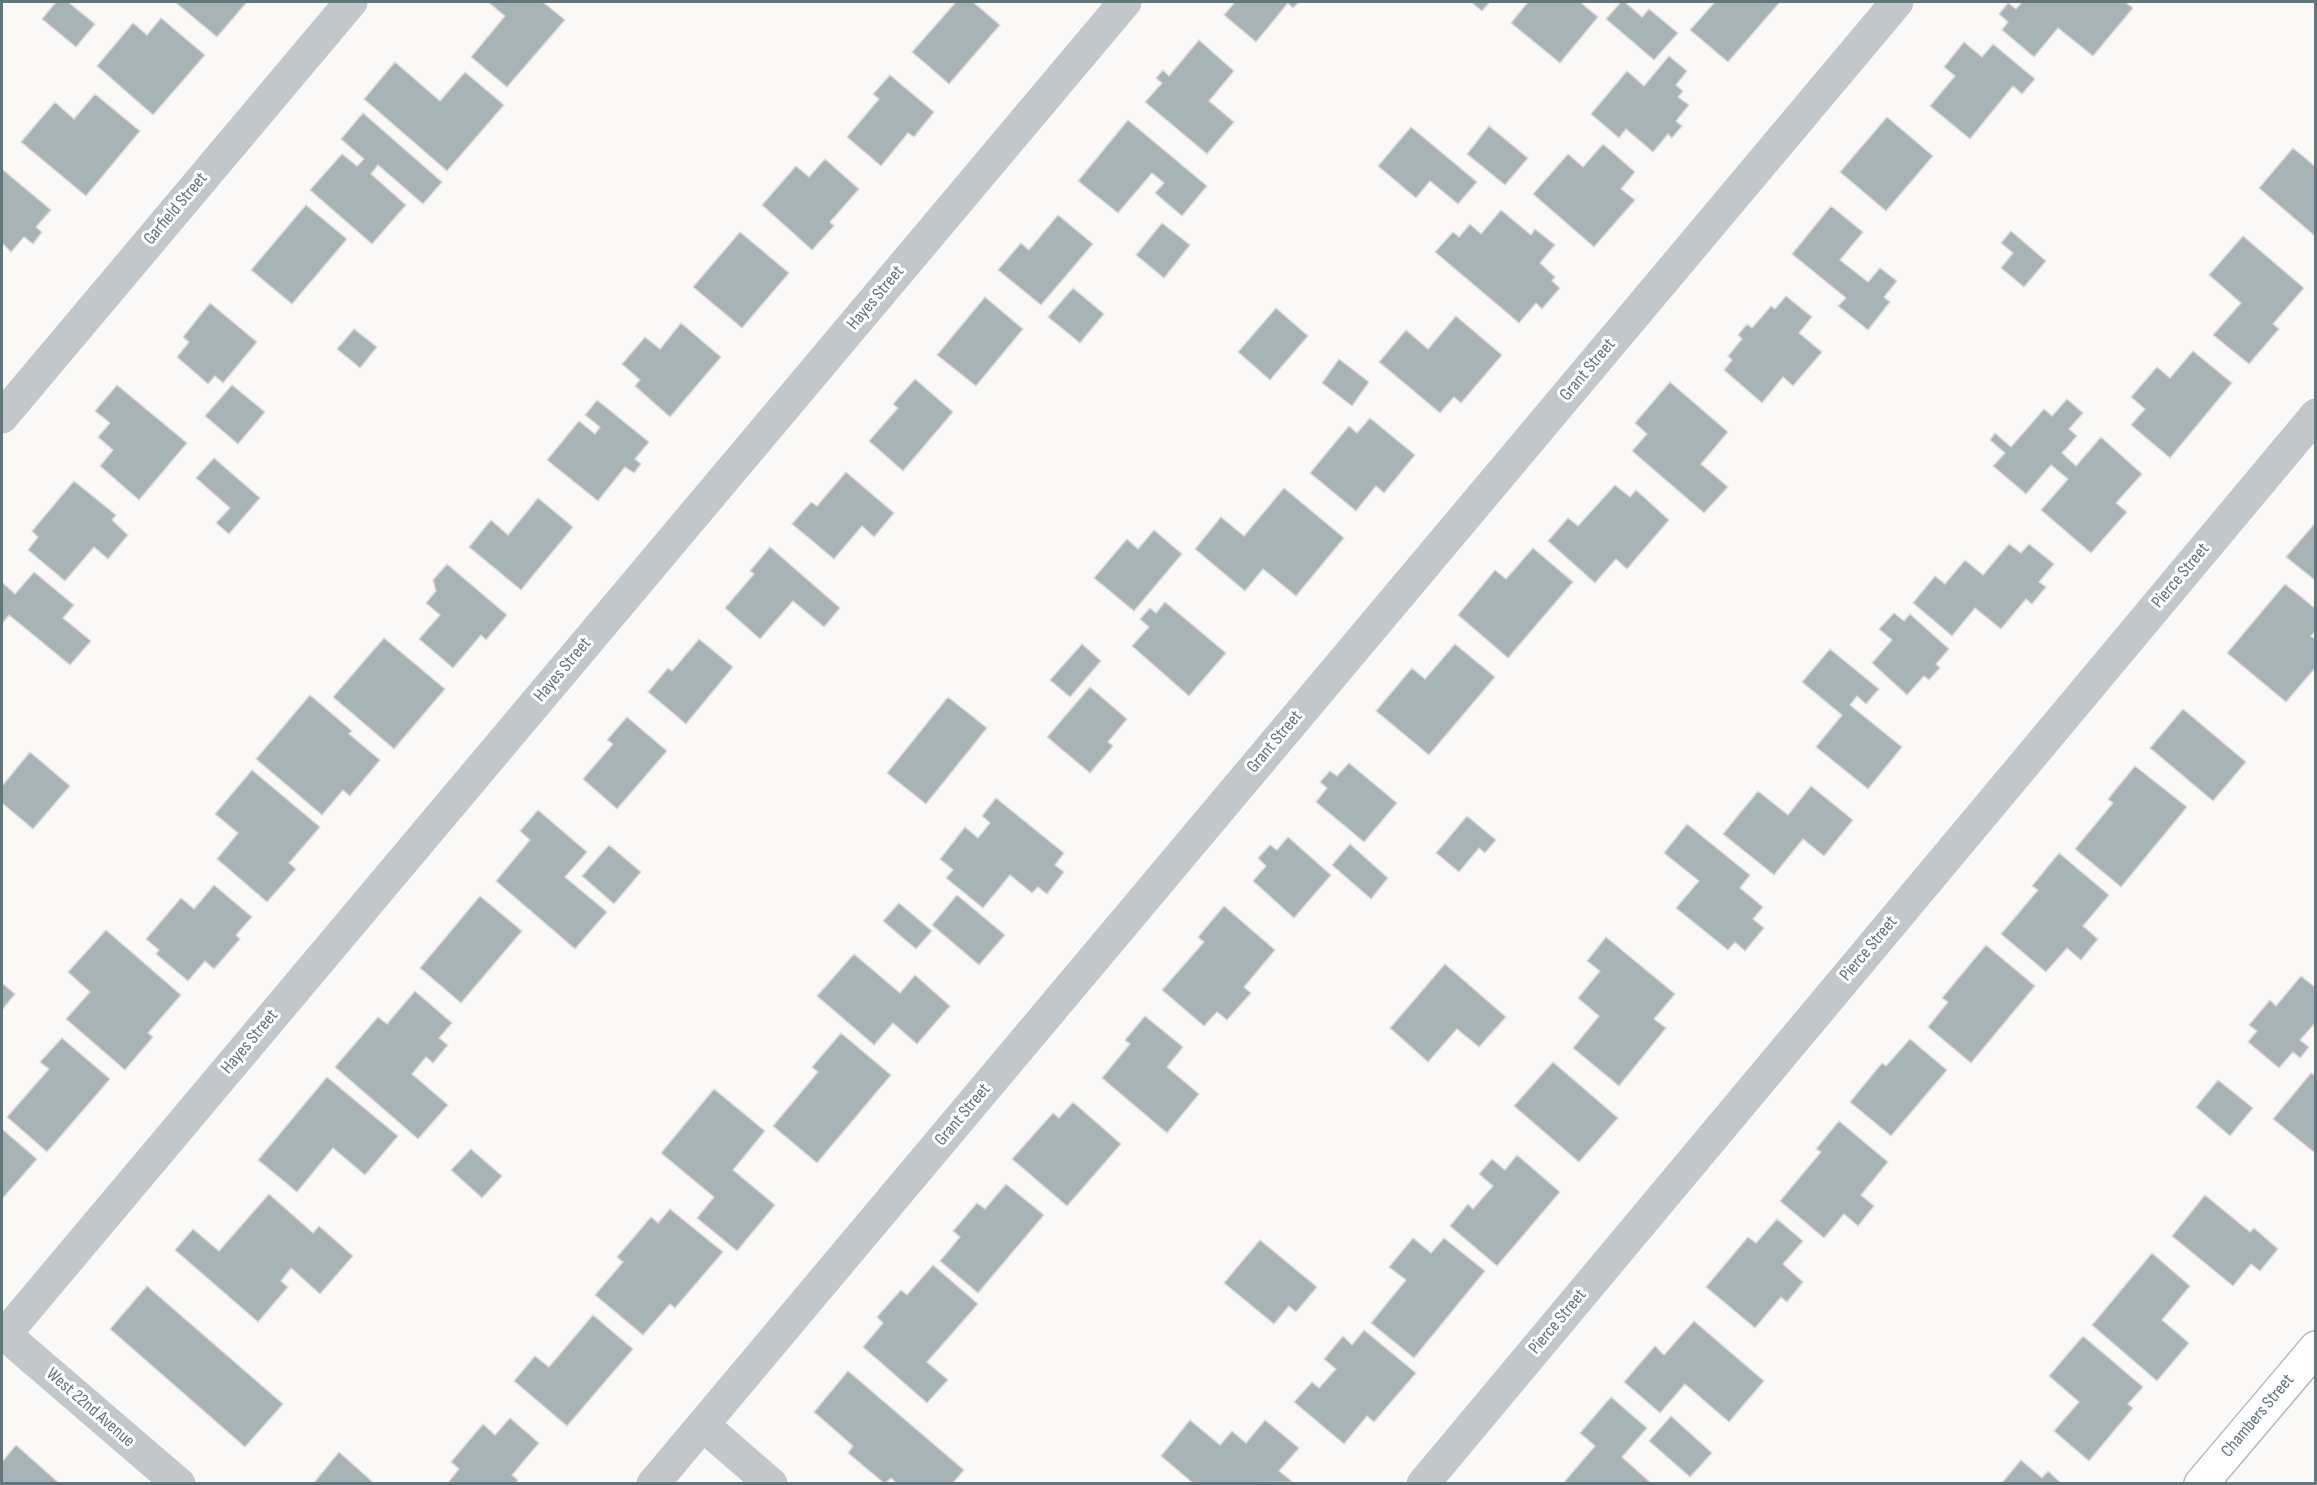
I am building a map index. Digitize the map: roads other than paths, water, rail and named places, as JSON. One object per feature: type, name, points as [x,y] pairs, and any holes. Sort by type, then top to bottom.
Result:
[{"type":"main road","name":"Chambers Street","points":[[2201,1484],[2316,1348]]},
{"type":"street","name":"Garfield Street","points":[[2,417],[351,2]]},
{"type":"street","name":"Hayes Street","points":[[3,1335],[1125,2]]},
{"type":"street","name":"Grant Street","points":[[654,1484],[1897,2]]},
{"type":"street","name":"Pierce Street","points":[[1423,1484],[2316,415]]},
{"type":"street","name":"West 22nd Avenue","points":[[3,1335],[179,1484]]},
{"type":"street","points":[[703,1425],[771,1484]]}]
